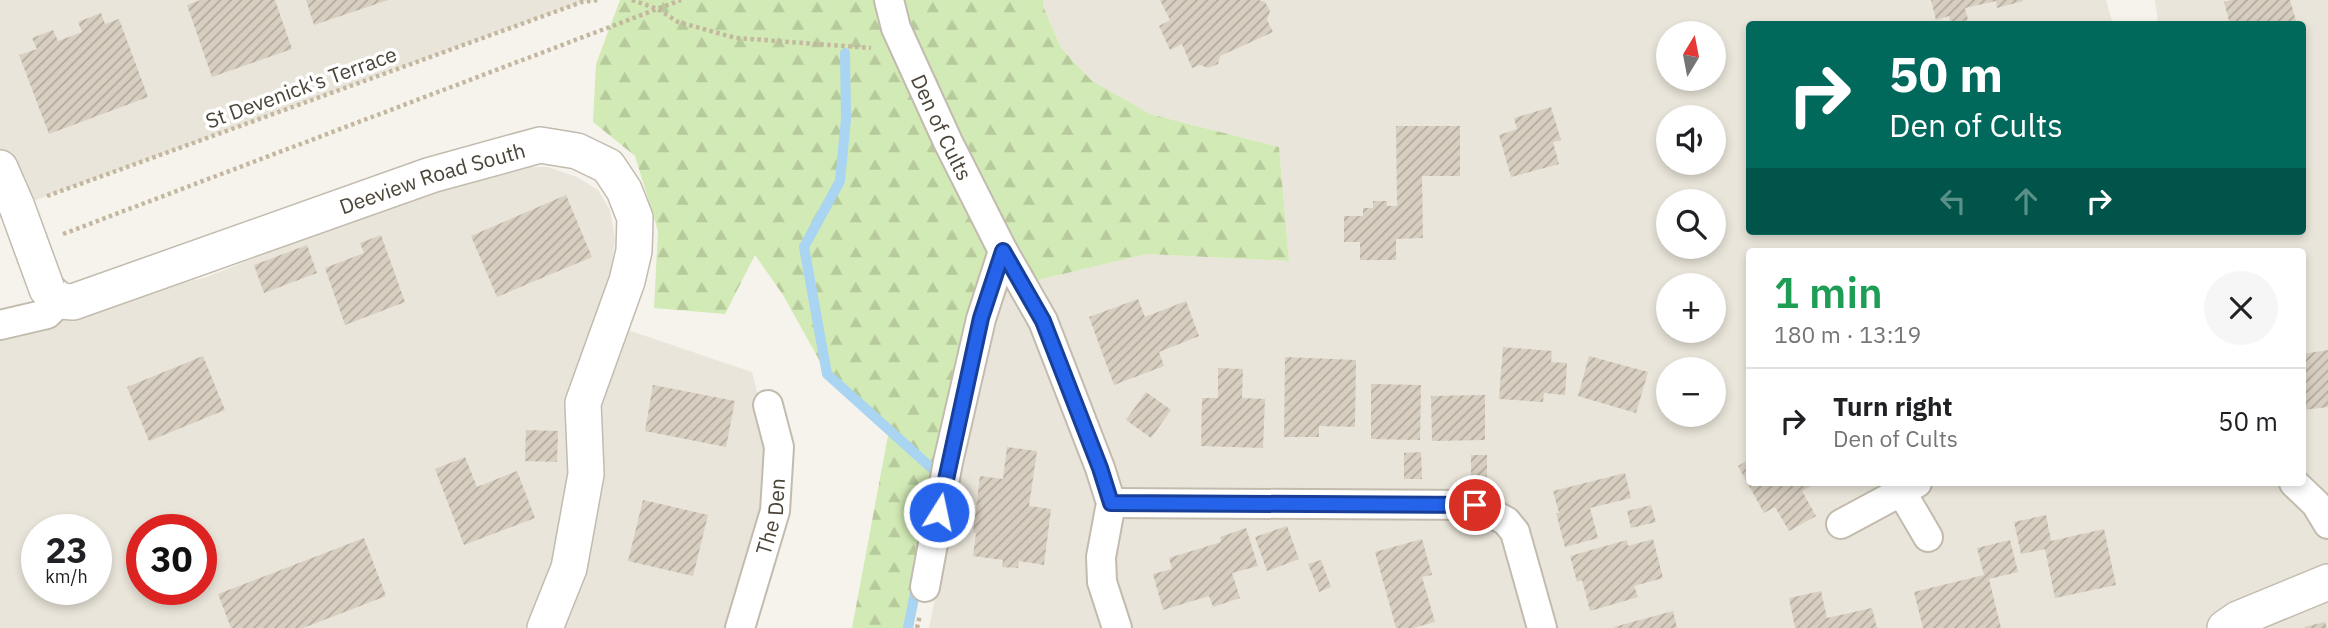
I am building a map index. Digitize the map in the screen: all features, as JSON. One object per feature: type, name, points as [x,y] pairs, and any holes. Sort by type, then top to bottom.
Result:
[{"type":"street","name":"Den of Cults","points":[[889,0],[896,28],[948,142],[1003,251],[1043,321],[1111,503]]},
{"type":"street","name":"Deeview Road South","points":[[0,324],[47,314],[53,295],[74,302],[431,175],[540,145],[577,151],[608,166],[624,190],[635,218],[634,251],[627,281],[583,402],[586,474],[569,568],[545,628]]},
{"type":"street","points":[[0,168],[53,295]]},
{"type":"street","points":[[925,587],[948,463],[981,318],[1003,251]]},
{"type":"street","name":"The Den","points":[[740,628],[775,511],[779,447],[768,405]]},
{"type":"street","points":[[2297,486],[2316,504],[2328,524]]},
{"type":"street","points":[[1841,524],[1909,487],[1928,537]]},
{"type":"street","points":[[1117,628],[1102,582],[1101,557],[1111,503],[1475,505],[1506,521],[1516,533],[1542,628]]},
{"type":"street","points":[[2225,628],[2238,619],[2328,582]]},
{"type":"path","name":"St Devenick's Terrace","points":[[17,207],[582,2],[598,0]]},
{"type":"path","points":[[632,0],[658,9],[678,22],[736,38],[866,48],[905,47]]},
{"type":"path","points":[[52,238],[681,0]]},
{"type":"shaded area","points":[[0,0],[598,0],[582,2],[0,213]]},
{"type":"shaded area","points":[[1044,0],[2106,0],[2112,21],[1746,21],[1746,235],[2306,235],[2306,21],[2158,21],[2155,0],[2328,0],[2328,628],[929,628],[966,449],[967,415],[1005,288],[1147,254],[1289,261],[1279,147],[1150,114],[1091,80],[1061,48],[1043,6]]},
{"type":"shaded area","points":[[517,167],[548,167],[577,177],[598,190],[610,210],[615,239],[611,269],[595,319],[752,372],[772,450],[768,513],[732,628],[0,628],[0,335],[104,300],[204,278],[409,197]]},
{"type":"green space","points":[[620,0],[1044,0],[1043,6],[1061,48],[1091,80],[1150,114],[1279,147],[1289,261],[1147,254],[1005,288],[968,313],[908,628],[852,628],[889,430],[827,374],[783,295],[755,255],[725,314],[654,308],[658,231],[635,156],[593,122],[596,64]]},
{"type":"building","points":[[201,0],[275,0],[292,49],[212,77],[187,5]]},
{"type":"building","points":[[306,0],[388,0],[314,25]]},
{"type":"building","points":[[1160,0],[1258,0],[1265,2],[1270,11],[1267,20],[1273,32],[1220,56],[1218,64],[1208,68],[1200,65],[1192,68],[1182,44],[1170,50],[1159,26],[1170,20]]},
{"type":"building","points":[[1931,0],[2023,0],[1997,8],[1996,1],[1965,8],[1968,20],[1964,21],[1950,21],[1949,16],[1936,20]]},
{"type":"building","points":[[2290,0],[2296,21],[2229,21],[2224,2]]},
{"type":"building","points":[[101,13],[105,24],[119,19],[148,97],[49,134],[19,55],[37,49],[32,38],[53,30],[58,41],[82,32],[78,22]]},
{"type":"building","points":[[1551,107],[1561,140],[1553,142],[1559,164],[1511,177],[1499,135],[1517,129],[1514,118]]},
{"type":"building","points":[[1396,126],[1460,126],[1460,176],[1422,176],[1423,238],[1396,239],[1396,260],[1360,260],[1360,242],[1344,242],[1344,216],[1363,216],[1363,208],[1373,208],[1373,201],[1387,201],[1387,206],[1397,206]]},
{"type":"building","points":[[566,195],[592,257],[497,297],[471,236]]},
{"type":"building","points":[[381,235],[405,302],[345,325],[325,268],[364,253],[360,243]]},
{"type":"building","points":[[307,245],[317,273],[264,293],[254,265]]},
{"type":"building","points":[[1138,299],[1145,317],[1186,301],[1199,336],[1159,352],[1164,366],[1114,385],[1089,317]]},
{"type":"building","points":[[1503,347],[1552,351],[1551,362],[1567,363],[1565,395],[1544,393],[1543,402],[1499,399]]},
{"type":"building","points":[[2328,350],[2328,407],[2306,410],[2306,354]]},
{"type":"building","points":[[203,356],[225,410],[149,441],[127,387]]},
{"type":"building","points":[[1589,356],[1648,372],[1636,413],[1578,396]]},
{"type":"building","points":[[1285,357],[1356,360],[1355,427],[1319,426],[1319,437],[1284,437]]},
{"type":"building","points":[[1218,368],[1243,369],[1242,398],[1265,399],[1263,448],[1201,446],[1202,398],[1218,398]]},
{"type":"building","points":[[1371,384],[1421,385],[1420,440],[1371,439]]},
{"type":"building","points":[[653,385],[735,401],[726,447],[645,431]]},
{"type":"building","points":[[1146,392],[1171,410],[1151,438],[1126,420]]},
{"type":"building","points":[[1485,395],[1485,440],[1432,441],[1431,396]]},
{"type":"building","points":[[526,430],[558,431],[557,462],[525,461]]},
{"type":"building","points":[[1007,447],[1037,451],[1029,506],[1051,509],[1044,565],[1019,561],[1018,568],[1002,567],[1003,560],[973,556],[980,476],[1003,479]]},
{"type":"building","points":[[1421,452],[1422,479],[1404,479],[1404,453]]},
{"type":"building","points":[[1471,455],[1487,455],[1487,480],[1471,480]]},
{"type":"building","points":[[465,457],[477,487],[517,471],[535,518],[464,545],[435,469]]},
{"type":"building","points":[[1746,461],[1746,480],[1738,466]]},
{"type":"building","points":[[1625,473],[1631,498],[1590,508],[1598,538],[1565,547],[1553,491]]},
{"type":"building","points":[[1749,486],[1811,486],[1802,491],[1816,516],[1789,531],[1775,507],[1764,513]]},
{"type":"building","points":[[643,500],[708,515],[693,576],[628,561]]},
{"type":"building","points":[[1651,505],[1656,522],[1631,528],[1627,511]]},
{"type":"building","points":[[2046,515],[2051,541],[2104,529],[2116,585],[2055,598],[2045,549],[2021,554],[2014,522]]},
{"type":"building","points":[[1287,526],[1299,559],[1267,571],[1255,537]]},
{"type":"building","points":[[1246,528],[1258,566],[1232,573],[1240,598],[1213,607],[1209,596],[1163,610],[1153,574],[1172,569],[1169,558],[1221,542],[1220,537]]},
{"type":"building","points":[[364,538],[386,596],[303,628],[231,628],[218,594]]},
{"type":"building","points":[[1422,539],[1432,575],[1422,577],[1435,622],[1413,628],[1396,628],[1375,552]]},
{"type":"building","points":[[1653,539],[1663,578],[1634,586],[1638,597],[1590,611],[1582,580],[1577,582],[1570,556],[1627,540],[1628,546]]},
{"type":"building","points":[[2010,540],[2018,572],[1989,579],[2001,628],[1923,628],[1914,592],[1984,575],[1977,548]]},
{"type":"building","points":[[1321,560],[1331,587],[1319,592],[1308,564]]},
{"type":"building","points":[[1821,591],[1827,618],[1872,608],[1877,628],[1795,628],[1789,598]]},
{"type":"building","points":[[1673,611],[1677,628],[1614,628],[1614,627]]},
{"type":"building","points":[[2325,622],[2327,628],[2304,627]]},
{"type":"waterway","points":[[845,53],[846,119],[840,181],[804,247],[827,374],[937,473],[936,478]]},
{"type":"waterway","points":[[908,628],[917,583]]},
{"type":"route","points":[[939,512],[981,318],[1003,251],[1043,321],[1111,503],[1475,505]]}]
